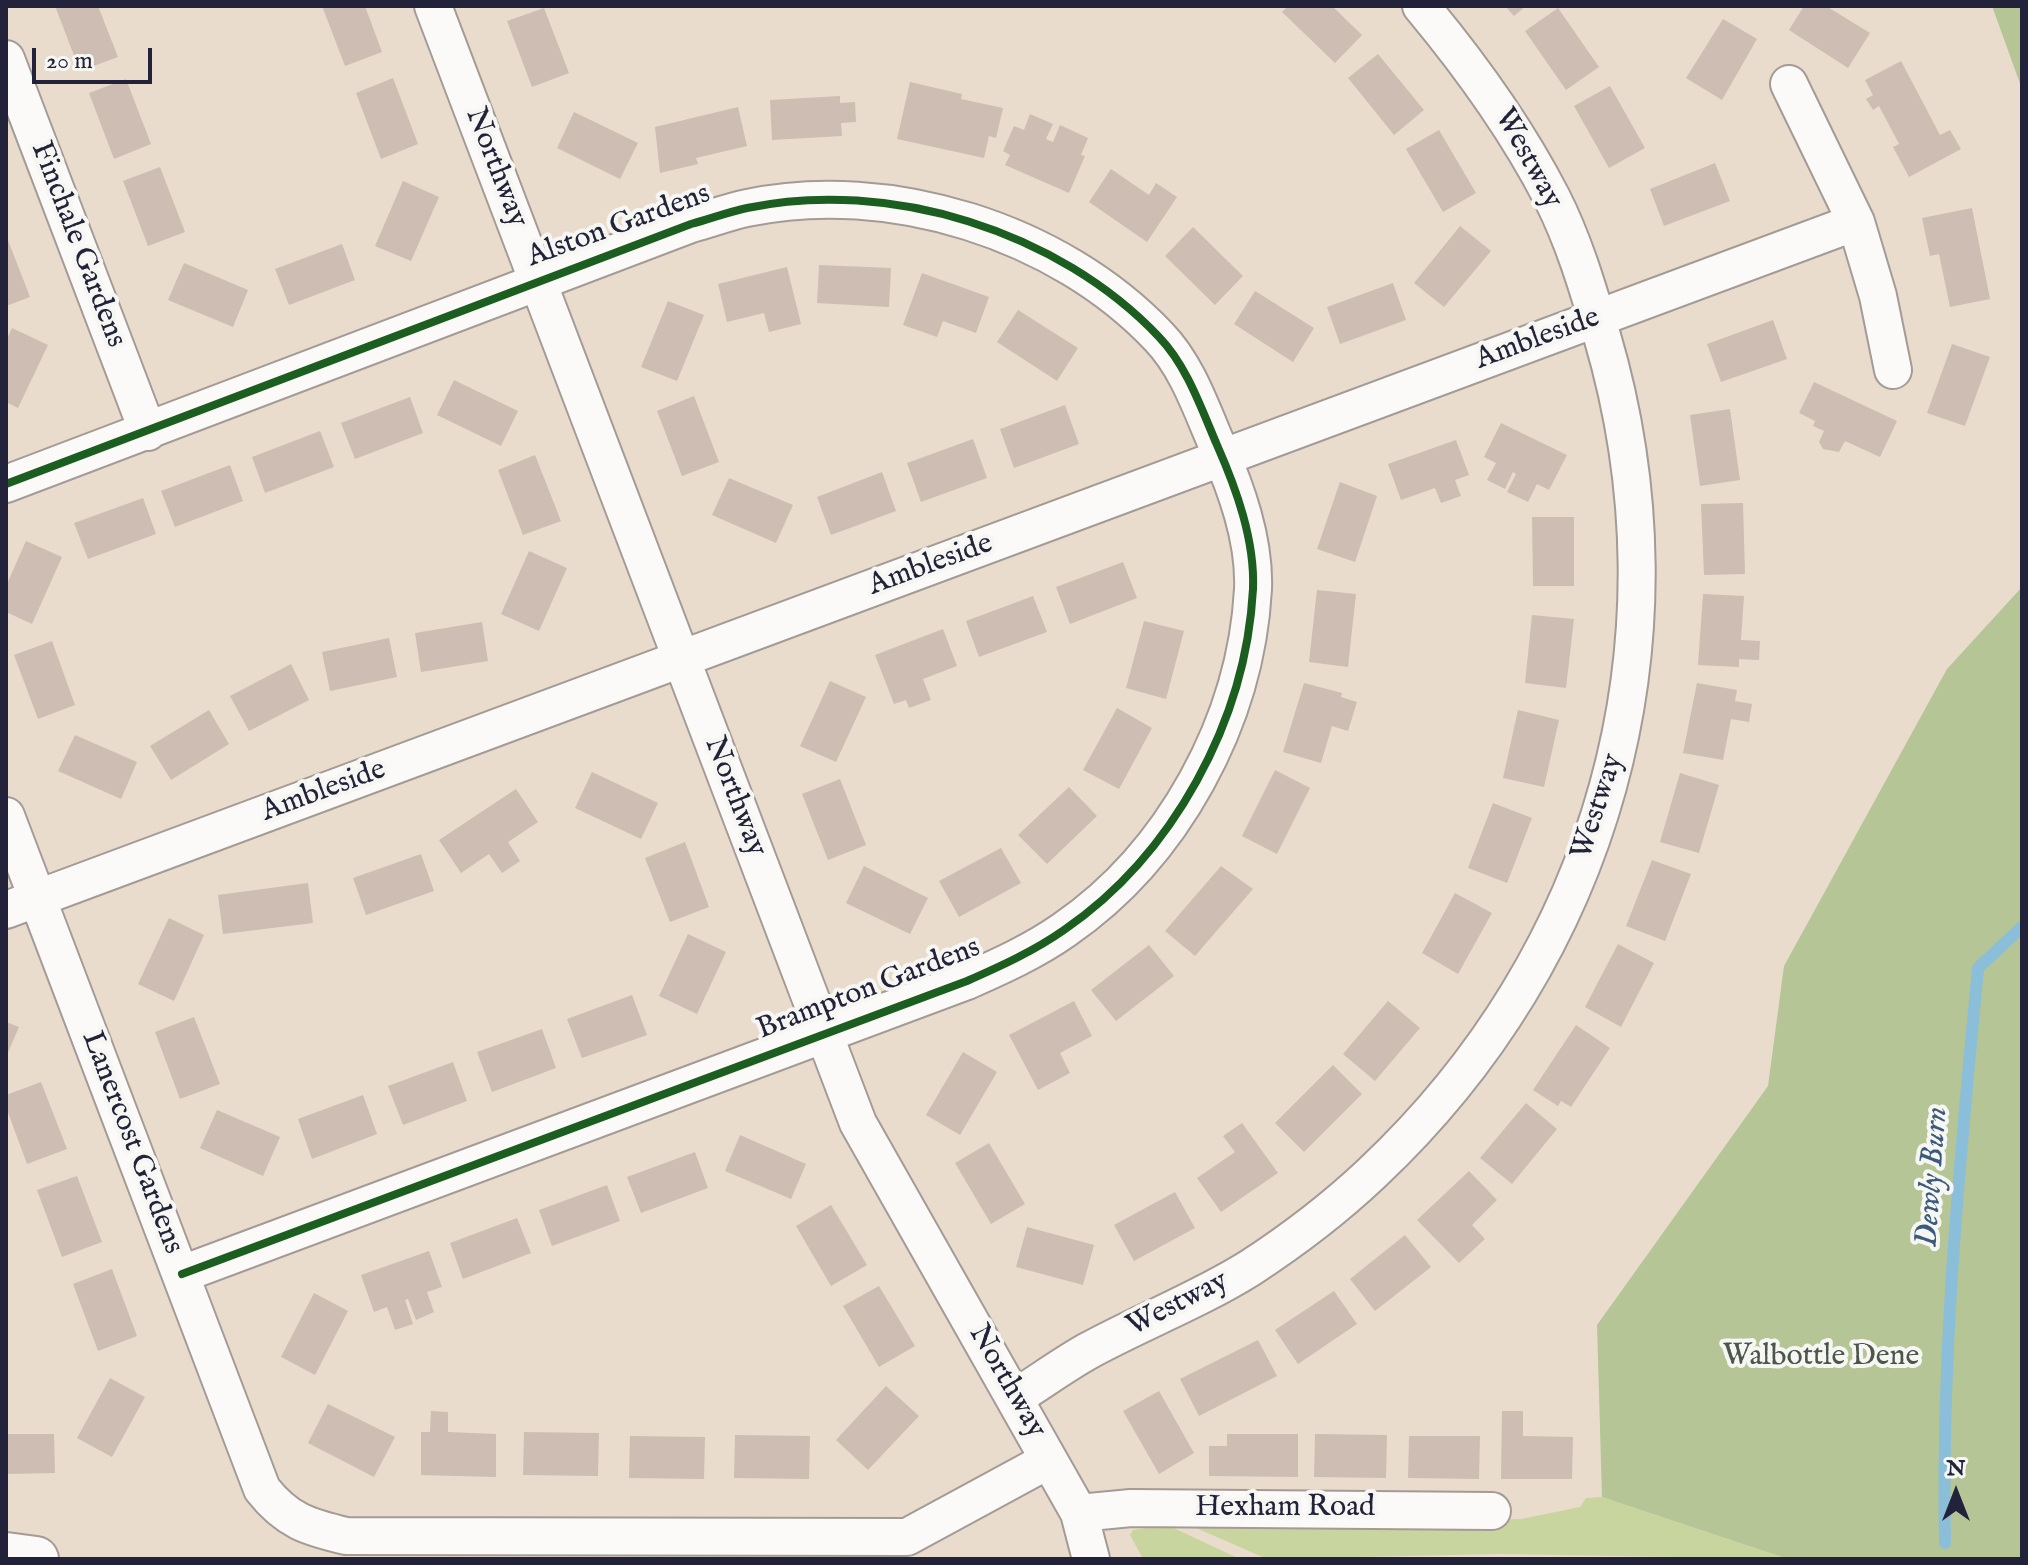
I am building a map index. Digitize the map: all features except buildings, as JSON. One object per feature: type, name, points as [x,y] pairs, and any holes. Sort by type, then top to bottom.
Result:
[{"type":"main road","points":[[6,1555],[36,1559]]},
{"type":"street","name":"Northway","points":[[433,6],[870,1151],[1016,1397],[1079,1513],[1091,1559]]},
{"type":"street","name":"Westway","points":[[1016,1397],[1085,1353],[1246,1270],[1303,1232],[1373,1173],[1437,1105],[1490,1039],[1537,960],[1574,882],[1603,804],[1622,729],[1634,656],[1639,590],[1637,519],[1629,450],[1597,318],[1553,200],[1516,134],[1470,64],[1421,6]]},
{"type":"street","name":"Finchale Gardens","points":[[6,59],[148,432]]},
{"type":"street","points":[[1789,84],[1856,222],[1878,296],[1893,370]]},
{"type":"street","name":"Alston Gardens","points":[[6,484],[691,224],[748,208],[802,201],[859,201],[911,208],[1024,242],[1074,269],[1119,299],[1160,338],[1188,378],[1222,457]]},
{"type":"street","name":"Ambleside","points":[[22,904],[1856,222]]},
{"type":"street","name":"Brampton Gardens","points":[[182,1274],[824,1034],[1021,957],[1066,929],[1105,897],[1175,819],[1208,759],[1230,701],[1244,651],[1253,587],[1247,530],[1222,457]]},
{"type":"street","name":"Lanercost Gardens","points":[[6,816],[22,904],[182,1274],[262,1489],[280,1511],[310,1527],[346,1536],[907,1537],[1049,1460]]},
{"type":"street","name":"Hexham Road","points":[[1079,1513],[1131,1508],[1492,1511]]},
{"type":"green space","points":[[1992,6],[2022,6],[2022,89]]},
{"type":"green space","name":"Walbottle Dene","points":[[2022,587],[2022,1559],[1788,1559],[1602,1497],[1597,1325],[1768,1086],[1784,966],[1947,669]]},
{"type":"green space","points":[[1602,1497],[1788,1559],[1500,1554],[1267,1559],[1194,1527],[1521,1519],[1580,1507],[1586,1498]]},
{"type":"green space","points":[[1167,1525],[1240,1559],[1143,1559],[1130,1535],[1133,1530]]},
{"type":"waterway","name":"Dewly Burn","points":[[1945,1543],[1949,1327],[1978,968],[2022,927]]},
{"type":"cycle path","points":[[6,484],[691,224],[747,208],[801,201],[857,201],[913,208],[969,222],[1022,242],[1072,268],[1118,300],[1159,337],[1178,361],[1199,402],[1243,515],[1251,552],[1253,589],[1247,638],[1236,687],[1219,735],[1197,781],[1170,824],[1139,864],[1103,899],[1064,930],[1005,964],[967,981],[182,1274]]}]
